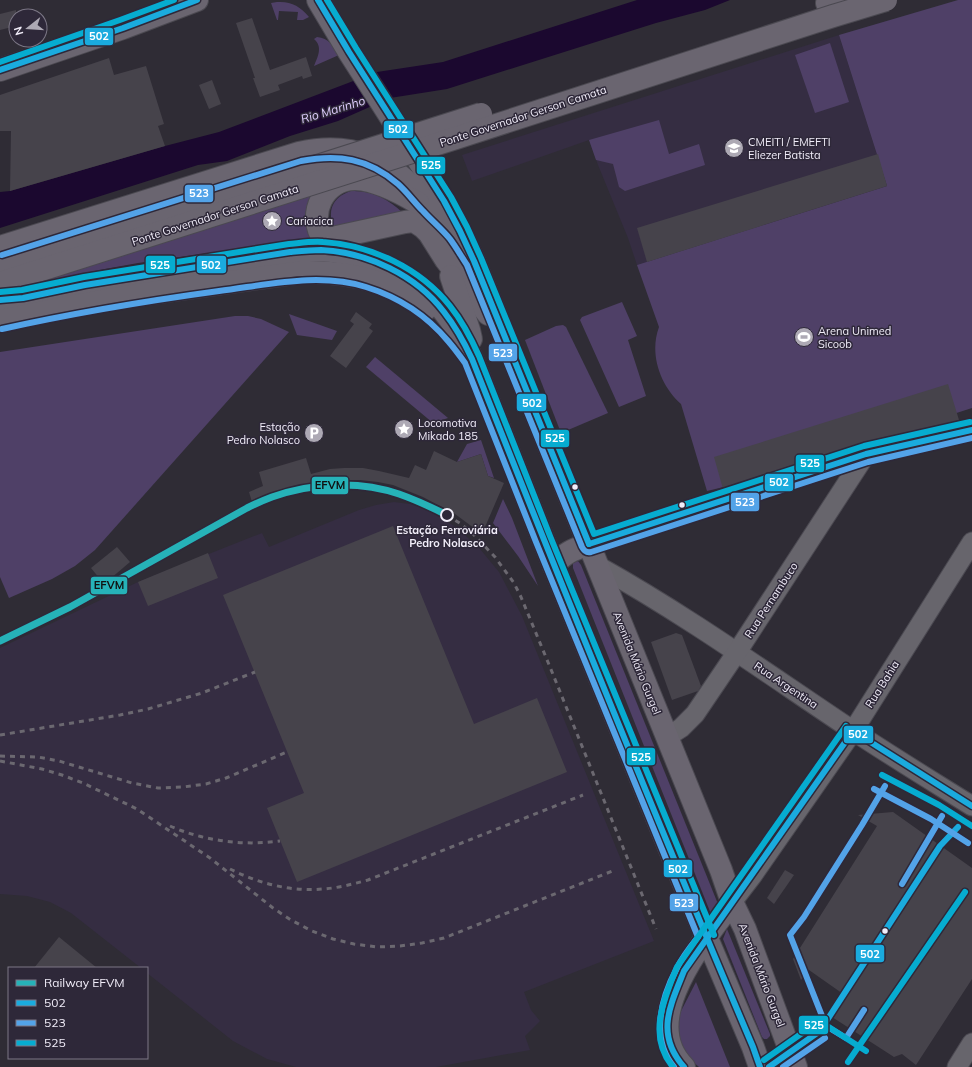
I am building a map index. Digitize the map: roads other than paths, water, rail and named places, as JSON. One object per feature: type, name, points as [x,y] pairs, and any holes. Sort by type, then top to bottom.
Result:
[{"type":"main road","points":[[0,70],[123,28],[197,0]]},
{"type":"main road","points":[[318,0],[349,52],[444,202],[474,261]]},
{"type":"main road","name":"Ponte Governador Gerson Camata","points":[[0,266],[838,0]]},
{"type":"main road","name":"Ponte Governador Gerson Camata","points":[[0,283],[886,0]]},
{"type":"main road","points":[[0,247],[298,153],[326,148],[341,149],[368,156],[393,170],[404,179],[455,234],[474,261]]},
{"type":"main road","points":[[334,249],[323,238],[318,226],[317,209],[328,190],[341,182],[356,179],[389,188],[406,196],[436,214]]},
{"type":"main road","points":[[334,249],[332,238],[414,221],[432,236],[446,260],[505,335]]},
{"type":"main road","points":[[2,313],[23,298],[100,282],[286,253],[334,249],[367,258],[389,267],[405,276],[433,299],[445,312],[455,327],[476,368],[554,566],[760,1067]]},
{"type":"main road","points":[[446,260],[469,330],[476,368]]},
{"type":"main road","name":"Avenida Mário Gurgel","points":[[474,261],[721,870],[732,902],[745,930],[794,1059]]},
{"type":"main road","points":[[2,313],[73,306],[138,295],[302,272],[337,273],[372,280],[407,295],[438,318],[454,335],[476,368]]},
{"type":"main road","points":[[554,566],[566,554],[589,544]]},
{"type":"main road","points":[[684,1067],[672,1050],[668,1034],[668,1017],[672,998],[684,971],[732,902]]},
{"type":"main road","points":[[768,1067],[794,1059]]},
{"type":"street","points":[[589,544],[866,454],[970,432]]},
{"type":"street","name":"Rua Pernambuco","points":[[667,737],[681,728],[695,714],[866,454]]},
{"type":"street","name":"Rua Bahia","points":[[732,902],[752,876],[853,731],[972,542]]},
{"type":"street","name":"Rua Argentina","points":[[598,566],[625,580],[737,652],[853,731],[970,800]]},
{"type":"street","points":[[957,1067],[972,1043]]},
{"type":"water","name":"Rio Marinho","points":[[637,0],[730,0],[705,10],[656,23],[447,89],[390,98],[338,121],[290,136],[227,161],[198,165],[0,228],[0,192],[10,191],[219,132],[377,72],[443,62]]},
{"type":"railway","points":[[447,515],[473,534],[495,557],[514,583],[550,667],[656,929]]},
{"type":"railway","points":[[0,735],[148,709],[202,693],[255,672]]},
{"type":"railway","points":[[0,756],[38,757],[59,761],[132,783],[158,788],[206,784],[226,778],[287,752]]},
{"type":"railway","points":[[0,761],[42,769],[62,775],[83,783],[137,809],[210,858],[273,908],[291,920],[312,931],[333,939],[354,944],[377,947],[400,946],[444,938],[615,870]]},
{"type":"railway","points":[[230,869],[263,882],[286,888],[311,890],[346,886],[368,880],[583,795]]},
{"type":"railway","points":[[170,826],[210,839],[224,841],[252,843],[280,841]]},
{"type":"rail line","name":"EFVM","points":[[0,641],[70,607],[247,508],[287,492],[319,486],[352,485],[368,487],[399,494],[447,515]]},
{"type":"place","name":"CMEITI / EMEFTI Eliezer Batista","points":[[734,148]]},
{"type":"place","name":"Cariacica","points":[[272,221]]},
{"type":"place","name":"Arena Unimed Sicoob","points":[[804,337]]},
{"type":"place","name":"Locomotiva Mikado 185","points":[[404,429]]},
{"type":"place","name":"Estação Pedro Nolasco","points":[[314,433]]},
{"type":"place","name":"Estação Ferroviária Pedro Nolasco","points":[[447,515]]}]
